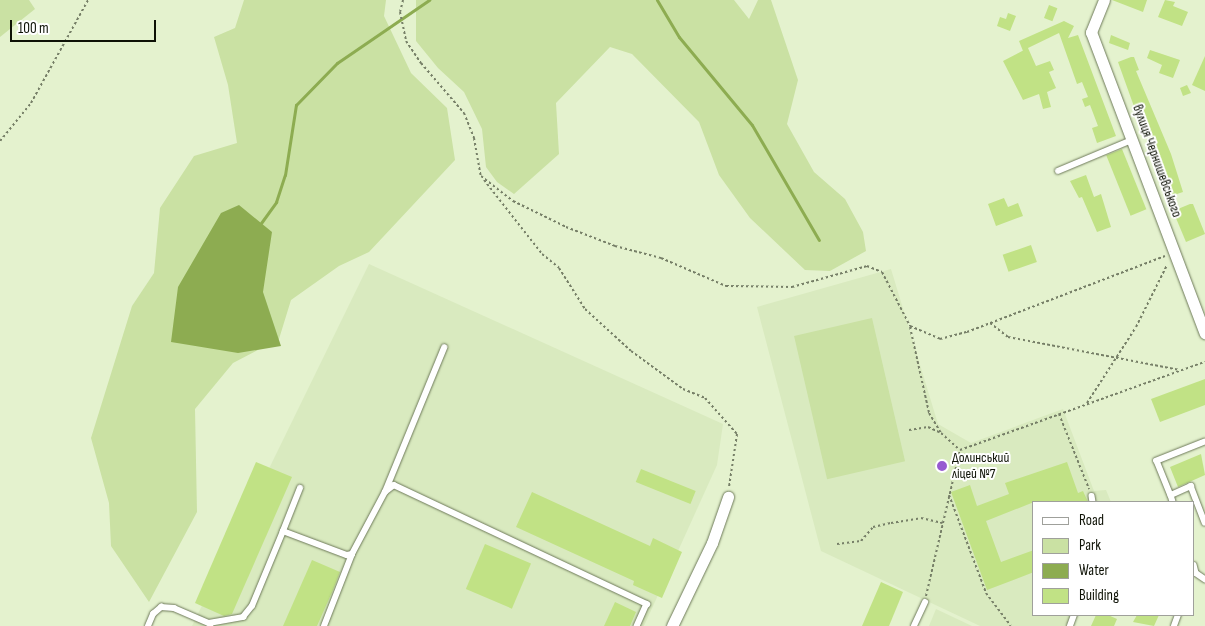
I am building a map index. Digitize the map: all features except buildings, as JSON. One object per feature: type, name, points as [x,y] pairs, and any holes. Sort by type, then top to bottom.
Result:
[{"type":"street","name":"вулиця Чернишевського","points":[[1104,0],[1091,32],[1134,139],[1205,333]]},
{"type":"street","points":[[672,626],[712,543],[728,497]]},
{"type":"lane","points":[[1058,171],[1134,139]]},
{"type":"lane","points":[[324,626],[352,554],[384,492],[444,348]]},
{"type":"lane","points":[[1173,501],[1157,461],[1205,442]]},
{"type":"lane","points":[[384,492],[394,485],[647,604],[637,626]]},
{"type":"lane","points":[[1171,495],[1191,486],[1205,522]]},
{"type":"lane","points":[[209,623],[242,617],[252,606],[300,488]]},
{"type":"lane","points":[[283,531],[347,556],[352,554]]},
{"type":"lane","points":[[1195,575],[1205,578]]},
{"type":"lane","points":[[914,626],[925,602]]},
{"type":"lane","points":[[148,626],[153,614],[161,607],[174,608],[216,626]]},
{"type":"path","points":[[0,141],[31,103],[88,0]]},
{"type":"path","points":[[403,0],[400,12],[406,40],[421,64],[464,113],[474,138],[481,176],[542,254],[559,268],[585,309],[631,351],[682,389],[705,398],[737,434],[728,497]]},
{"type":"path","points":[[481,176],[513,201],[566,227],[615,246],[661,258],[726,286],[792,287],[867,266],[882,272],[910,326],[929,413],[941,433]]},
{"type":"path","points":[[910,326],[940,339],[990,323],[1174,252]]},
{"type":"path","points":[[1086,405],[1115,359],[1174,252]]},
{"type":"path","points":[[990,323],[1008,337],[1115,359],[1181,370]]},
{"type":"path","points":[[960,450],[1205,362]]},
{"type":"path","points":[[1059,414],[1093,499]]},
{"type":"path","points":[[909,430],[928,427],[941,433],[960,450]]},
{"type":"path","points":[[925,602],[960,450]]},
{"type":"path","points":[[949,495],[986,593],[1011,626]]},
{"type":"path","points":[[837,544],[862,541],[873,527],[891,523],[921,518],[942,523]]},
{"type":"shaded area","points":[[369,264],[723,424],[717,465],[644,626],[192,626]]},
{"type":"shaded area","name":"Долинський ліцей №7","points":[[891,269],[938,424],[971,443],[1063,409],[1094,491],[1106,490],[1111,501],[1032,501],[1032,616],[1077,616],[1073,626],[980,626],[821,551],[757,307]]},
{"type":"shaded area","points":[[936,609],[972,626],[929,626]]},
{"type":"green space","points":[[0,0],[29,0],[35,9],[0,37]]},
{"type":"green space","points":[[244,0],[386,0],[384,16],[411,73],[447,108],[455,160],[369,252],[339,266],[291,300],[279,339],[233,363],[195,409],[197,512],[149,602],[111,546],[109,503],[91,438],[132,306],[154,273],[160,208],[194,156],[237,143],[228,85],[214,37],[235,28]]},
{"type":"green space","points":[[416,0],[734,0],[749,19],[758,0],[771,0],[798,80],[787,124],[814,172],[845,199],[863,232],[866,251],[830,271],[805,270],[750,218],[719,175],[699,122],[632,54],[610,47],[556,103],[559,154],[514,194],[497,182],[486,167],[482,129],[464,92],[438,68],[416,41]]},
{"type":"green space","points":[[872,318],[905,461],[827,479],[794,336]]},
{"type":"water","points":[[239,205],[272,232],[263,292],[281,346],[238,353],[171,342],[178,287],[221,213]]},
{"type":"waterway","points":[[261,223],[276,202],[285,175],[296,105],[337,63],[429,0]]},
{"type":"waterway","points":[[657,0],[679,37],[752,125],[819,240]]},
{"type":"place","name":"Долинський ліцей №7","points":[[942,466]]}]
